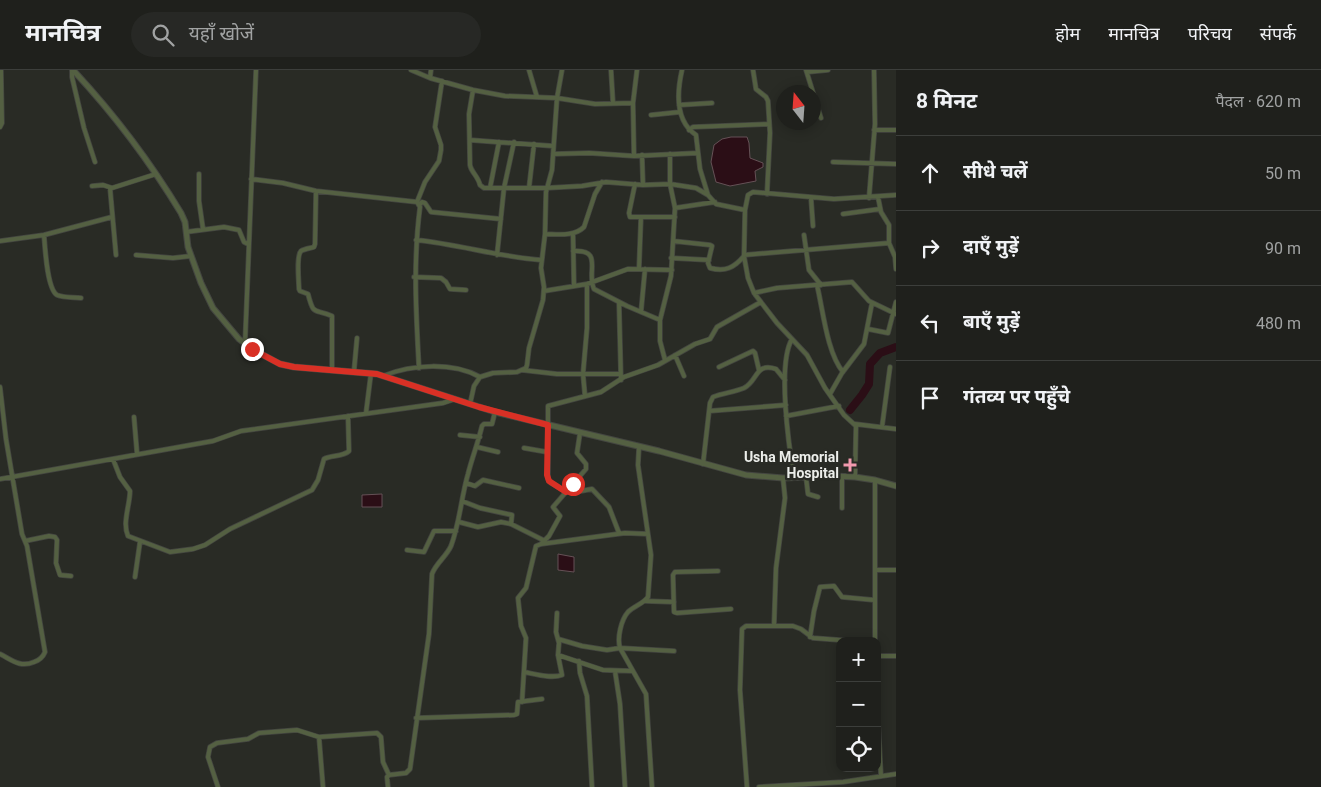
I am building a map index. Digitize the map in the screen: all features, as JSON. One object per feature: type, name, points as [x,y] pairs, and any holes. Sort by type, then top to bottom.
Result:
[{"type":"street","points":[[0,127],[2,123],[1,70]]},
{"type":"street","points":[[72,70],[72,78],[84,128],[95,162]]},
{"type":"street","points":[[72,70],[100,99],[129,134],[181,213],[201,283],[213,308],[239,339],[280,364],[294,367],[371,373],[495,412],[746,475],[783,478],[842,476],[875,480],[896,486]]},
{"type":"street","points":[[245,344],[256,70]]},
{"type":"street","points":[[411,70],[430,78],[473,90],[505,96],[557,98],[595,104],[634,103]]},
{"type":"street","points":[[430,78],[431,70]]},
{"type":"street","points":[[529,70],[537,97]]},
{"type":"street","points":[[522,370],[527,365],[529,348],[540,315],[544,291],[541,260],[546,188],[552,170],[557,98],[562,70]]},
{"type":"street","points":[[611,70],[613,103]]},
{"type":"street","points":[[634,156],[636,70]]},
{"type":"street","points":[[682,70],[678,88],[680,112],[689,130],[696,135],[700,169],[708,195]]},
{"type":"street","points":[[753,70],[756,89],[767,99],[770,134],[768,194]]},
{"type":"street","points":[[810,85],[806,71],[828,70]]},
{"type":"street","points":[[869,198],[874,130],[874,70]]},
{"type":"street","points":[[419,368],[414,277],[418,203],[425,182],[439,161],[441,145],[435,127],[442,81]]},
{"type":"street","points":[[473,90],[469,114],[470,168],[478,177],[481,186],[490,188],[546,188],[602,182],[643,185],[670,184],[696,188],[719,204],[745,210]]},
{"type":"street","points":[[679,105],[712,103]]},
{"type":"street","points":[[651,115],[680,112]]},
{"type":"street","points":[[689,130],[693,127],[769,124]]},
{"type":"street","points":[[874,130],[896,130]]},
{"type":"street","points":[[470,140],[553,146]]},
{"type":"street","points":[[490,188],[499,142]]},
{"type":"street","points":[[498,255],[504,188],[514,142]]},
{"type":"street","points":[[529,188],[534,144]]},
{"type":"street","points":[[553,154],[589,153],[642,156],[698,153]]},
{"type":"street","points":[[666,360],[660,341],[660,320],[672,270],[671,258],[676,208],[670,184],[670,154]]},
{"type":"street","points":[[642,156],[643,185]]},
{"type":"street","points":[[833,162],[896,164]]},
{"type":"street","points":[[92,186],[103,185],[110,188],[156,174]]},
{"type":"street","points":[[199,174],[199,201],[203,229]]},
{"type":"street","points":[[251,179],[283,182],[316,191],[418,203],[423,202],[431,212],[501,219]]},
{"type":"street","points":[[544,234],[573,233],[578,232],[584,227],[595,194],[602,182]]},
{"type":"street","points":[[635,184],[629,213],[630,217],[675,217]]},
{"type":"street","points":[[110,188],[116,255]]},
{"type":"street","points":[[316,191],[315,244],[314,247],[302,250],[300,253],[298,266],[299,289],[308,294],[312,309],[316,312],[332,316],[332,370]]},
{"type":"street","points":[[855,477],[857,428],[855,424],[844,415],[810,360],[777,323],[754,293],[748,278],[744,256],[745,210],[750,193],[834,199],[896,195]]},
{"type":"street","points":[[878,197],[880,209],[889,225],[889,243],[896,269]]},
{"type":"street","points":[[811,198],[813,226]]},
{"type":"street","points":[[676,208],[715,202]]},
{"type":"street","points":[[843,214],[880,209]]},
{"type":"street","points":[[0,241],[44,235],[112,217]]},
{"type":"street","points":[[639,269],[640,217]]},
{"type":"street","points":[[186,232],[224,227],[237,229],[241,233],[244,242],[248,244]]},
{"type":"street","points":[[573,233],[574,286]]},
{"type":"street","points":[[44,235],[49,278],[53,291],[60,296],[81,298]]},
{"type":"street","points":[[804,236],[809,270],[819,285],[832,352],[842,372]]},
{"type":"street","points":[[416,240],[440,242],[498,255],[541,260]]},
{"type":"street","points":[[673,241],[712,246],[709,260],[710,268],[726,270],[744,256],[889,243]]},
{"type":"street","points":[[573,251],[583,250],[590,254],[593,263],[589,283],[583,374],[585,396]]},
{"type":"street","points":[[136,255],[173,258],[192,256]]},
{"type":"street","points":[[671,258],[709,260]]},
{"type":"street","points":[[544,291],[589,283],[628,269],[672,270]]},
{"type":"street","points":[[641,312],[645,269]]},
{"type":"street","points":[[414,277],[442,278],[450,289],[466,290]]},
{"type":"street","points":[[754,293],[778,288],[852,282],[872,303],[895,313]]},
{"type":"street","points":[[589,283],[594,289],[660,320]]},
{"type":"street","points":[[620,302],[619,374],[621,380]]},
{"type":"street","points":[[566,492],[549,481],[548,406],[601,392],[621,380],[666,360],[695,344],[710,339],[717,327],[761,302]]},
{"type":"street","points":[[868,329],[888,333],[895,313],[896,302]]},
{"type":"street","points":[[830,394],[842,372],[861,348],[868,329],[872,303]]},
{"type":"street","points":[[354,371],[357,338]]},
{"type":"street","points":[[792,339],[786,352],[785,380],[786,416],[794,478]]},
{"type":"street","points":[[719,367],[753,351],[760,370]]},
{"type":"street","points":[[675,355],[684,376]]},
{"type":"street","points":[[383,376],[398,371],[432,367],[466,371],[480,377]]},
{"type":"street","points":[[703,464],[710,403],[713,397],[744,387],[760,370],[768,367],[776,369],[785,380]]},
{"type":"street","points":[[882,427],[890,367]]},
{"type":"street","points":[[470,404],[474,386],[480,377],[493,373],[522,370],[532,372],[619,374]]},
{"type":"street","points":[[366,413],[371,373]]},
{"type":"street","points":[[0,387],[22,534],[25,541],[46,652],[39,660],[22,665],[0,654]]},
{"type":"street","points":[[0,478],[213,441],[241,431],[443,403],[455,399]]},
{"type":"street","points":[[709,412],[786,405]]},
{"type":"street","points":[[786,416],[839,406]]},
{"type":"street","points":[[389,775],[406,774],[410,769],[429,634],[432,574],[445,558],[456,531],[466,483],[483,425],[492,424],[495,412]]},
{"type":"street","points":[[113,459],[117,472],[130,491],[126,520],[127,534],[140,542],[170,552],[193,549],[205,546],[230,529],[312,490],[318,480],[324,459],[330,456],[346,454],[349,451],[348,416]]},
{"type":"street","points":[[134,417],[137,453]]},
{"type":"street","points":[[855,424],[896,429]]},
{"type":"street","points":[[522,702],[526,638],[521,626],[518,598],[526,588],[535,548],[549,536],[560,516],[553,507],[586,466],[577,453],[580,433]]},
{"type":"street","points":[[460,436],[480,437]]},
{"type":"street","points":[[477,447],[498,452]]},
{"type":"street","points":[[639,447],[638,465],[651,561],[648,597],[628,613],[618,637],[620,648],[646,694],[652,787]]},
{"type":"street","points":[[524,448],[548,452]]},
{"type":"street","points":[[842,476],[842,508]]},
{"type":"street","points":[[806,477],[808,494],[818,497]]},
{"type":"street","points":[[774,626],[776,568],[785,498],[783,478]]},
{"type":"street","points":[[466,483],[475,486],[483,480],[520,488]]},
{"type":"street","points":[[875,480],[875,637]]},
{"type":"street","points":[[573,484],[581,491],[592,488],[609,507],[619,533]]},
{"type":"street","points":[[462,501],[480,508],[510,514],[513,516],[511,524]]},
{"type":"street","points":[[459,522],[478,527],[497,522],[511,524],[542,542],[619,533],[648,534]]},
{"type":"street","points":[[406,550],[424,552],[434,531],[456,531]]},
{"type":"street","points":[[25,541],[50,536],[55,537],[57,540],[56,563],[60,575],[72,576]]},
{"type":"street","points":[[135,577],[140,542]]},
{"type":"street","points":[[875,570],[896,570]]},
{"type":"street","points":[[718,571],[675,572],[674,612],[731,609]]},
{"type":"street","points":[[810,637],[820,587],[834,586],[839,594],[847,598],[874,600]]},
{"type":"street","points":[[645,601],[674,602]]},
{"type":"street","points":[[524,672],[561,676],[556,632],[557,613]]},
{"type":"street","points":[[747,787],[741,721],[741,631],[746,626],[796,627],[810,637],[836,640]]},
{"type":"street","points":[[558,639],[593,648],[674,651]]},
{"type":"street","points":[[558,655],[603,670],[632,671]]},
{"type":"street","points":[[881,656],[896,656]]},
{"type":"street","points":[[579,662],[580,673],[587,696],[592,787]]},
{"type":"street","points":[[615,671],[621,711],[625,787]]},
{"type":"street","points":[[416,718],[514,715],[517,714],[518,703],[542,699]]},
{"type":"street","points":[[878,727],[881,776]]},
{"type":"street","points":[[218,787],[208,757],[210,747],[248,739],[259,733],[297,730],[319,737],[365,733],[379,734],[381,737],[383,762],[389,775],[387,777],[388,787]]},
{"type":"street","points":[[319,737],[323,787]]},
{"type":"street","points":[[759,787],[843,785],[896,774]]},
{"type":"shaded area","points":[[747,137],[750,158],[763,163],[763,167],[755,171],[756,181],[730,186],[716,182],[711,162],[714,145],[722,139]]},
{"type":"shaded area","points":[[382,494],[382,507],[362,507],[362,495]]},
{"type":"shaded area","points":[[558,554],[574,557],[574,572],[558,570]]},
{"type":"waterway","points":[[850,410],[869,384],[870,364],[880,353],[896,347]]},
{"type":"place","name":"Usha Memorial Hospital","points":[[850,465]]},
{"type":"route","points":[[252,349],[280,364],[294,367],[377,374],[479,407],[548,425],[547,475],[550,484],[566,492],[573,484]]}]
